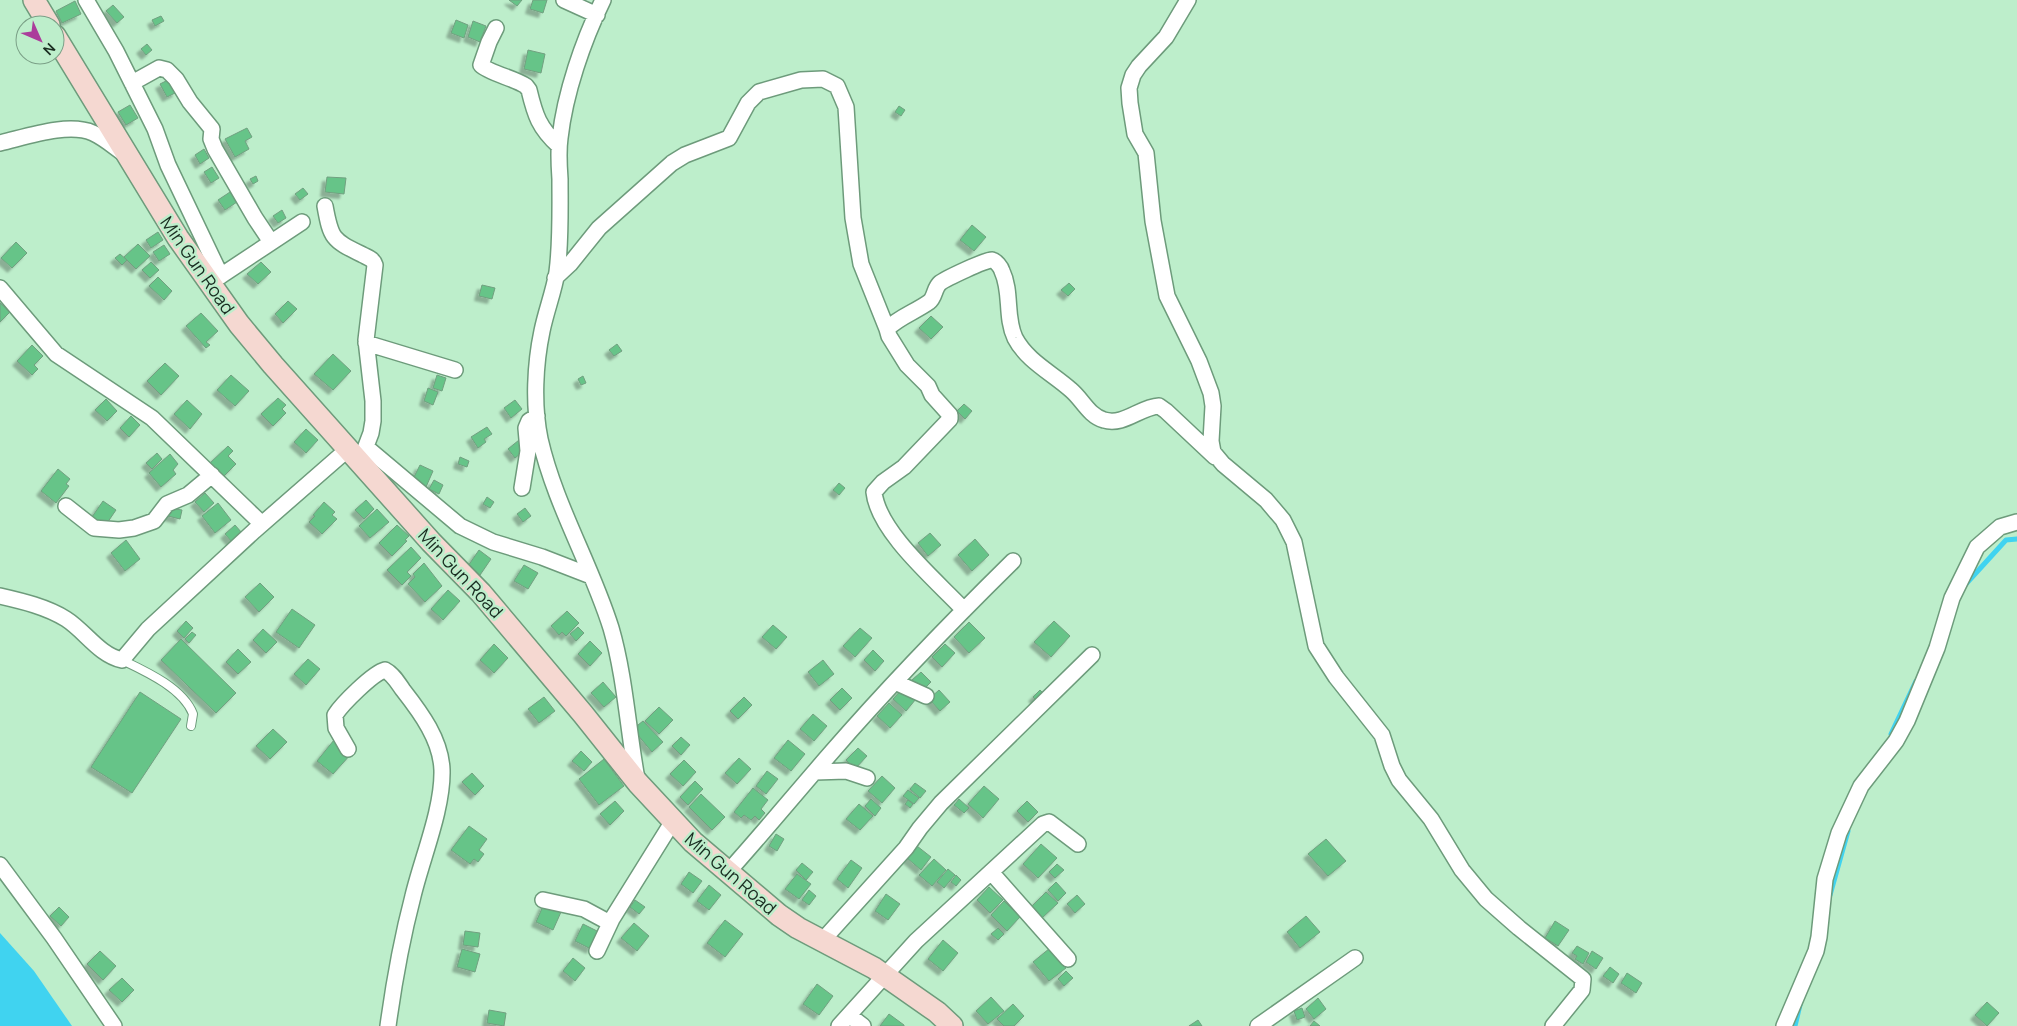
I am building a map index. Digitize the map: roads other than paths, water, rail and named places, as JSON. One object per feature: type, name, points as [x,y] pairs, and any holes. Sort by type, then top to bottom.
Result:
[{"type":"street","points":[[34,0],[43,15]]},
{"type":"street","points":[[86,0],[155,129],[168,166],[215,279],[302,222]]},
{"type":"street","points":[[564,0],[597,15]]},
{"type":"street","points":[[603,0],[565,108],[559,146],[560,200],[555,278],[542,330],[537,360],[537,416],[540,437],[554,489],[591,576],[610,628],[618,657],[638,783]]},
{"type":"street","points":[[1188,0],[1166,37],[1133,75],[1129,88],[1135,134],[1146,153],[1153,221],[1164,285],[1178,320],[1199,361],[1211,394],[1211,441],[1212,448],[1218,459]]},
{"type":"street","points":[[496,28],[481,64],[484,68],[502,74],[526,86],[529,90],[538,121],[546,135],[559,146]]},
{"type":"street","name":"Min Gun Road","points":[[65,52],[178,238],[215,279],[271,362],[358,452],[432,542],[481,593],[638,783],[693,842],[779,915],[884,975],[941,1022]]},
{"type":"street","points":[[132,83],[159,68],[167,70],[176,79],[194,108],[212,129],[211,139],[215,149],[254,218],[271,242]]},
{"type":"street","points":[[555,278],[570,264],[599,228],[672,163],[685,155],[729,138],[753,96],[771,87],[801,80],[823,79],[837,86],[841,91],[846,107],[855,229],[862,264],[889,336],[907,365],[928,386],[932,395],[950,417],[948,422],[904,467],[876,487],[874,496],[895,537],[964,610]]},
{"type":"street","points":[[0,143],[56,129],[89,132],[128,156]]},
{"type":"street","points":[[0,596],[53,612],[79,629],[110,657],[122,660],[148,629],[262,524],[358,452],[371,433],[373,421],[373,400],[366,343],[375,265],[372,260],[343,246],[334,238],[329,230],[325,206]]},
{"type":"street","points":[[887,329],[932,300],[936,289],[942,281],[980,263],[991,260],[1002,269],[1008,295],[1008,316],[1020,346],[1032,359],[1071,390],[1090,411],[1100,418],[1112,421],[1122,420],[1151,407],[1159,406],[1266,500],[1283,520],[1294,542],[1316,646],[1336,678],[1382,735],[1392,766],[1399,780],[1431,819],[1462,870],[1486,898],[1518,928],[1583,979],[1582,990],[1553,1026]]},
{"type":"street","points":[[0,288],[56,354],[144,411],[262,524]]},
{"type":"street","points":[[366,343],[455,370]]},
{"type":"street","points":[[522,488],[528,451],[526,428],[529,421],[537,416]]},
{"type":"street","points":[[358,452],[460,526],[486,539],[542,557],[591,576]]},
{"type":"street","points":[[66,506],[94,528],[119,530],[134,528],[154,521],[167,504],[188,495],[212,475]]},
{"type":"street","points":[[1784,1026],[1816,952],[1824,878],[1839,833],[1861,786],[1896,740],[1907,721],[1937,648],[1952,598],[1973,554],[1989,534],[2000,527],[2017,522]]},
{"type":"street","points":[[728,872],[895,682],[1013,561]]},
{"type":"street","points":[[822,941],[910,844],[920,828],[941,803],[1092,654]]},
{"type":"street","points":[[348,749],[336,728],[336,715],[350,697],[376,675],[385,670],[392,676],[424,717],[439,750],[441,760],[442,771],[438,800],[430,836],[412,896],[398,962],[388,1026]]},
{"type":"street","points":[[895,682],[926,696]]},
{"type":"street","points":[[815,772],[846,771],[866,778]]},
{"type":"street","points":[[597,951],[610,923],[673,821]]},
{"type":"street","points":[[839,1026],[916,941],[1047,822],[1052,823],[1078,844]]},
{"type":"street","points":[[0,865],[54,938],[114,1026]]},
{"type":"street","points":[[991,872],[1068,959]]},
{"type":"street","points":[[543,900],[584,909],[610,923]]},
{"type":"street","points":[[1258,1026],[1355,958]]},
{"type":"street","points":[[849,1015],[864,1026]]},
{"type":"lane","points":[[122,660],[164,683],[185,701],[193,714],[191,726]]},
{"type":"water","points":[[0,933],[34,971],[72,1026],[0,1026]]},
{"type":"waterway","points":[[1965,585],[2006,540],[2017,539]]},
{"type":"waterway","points":[[1891,734],[1916,681]]},
{"type":"waterway","points":[[1830,895],[1848,831]]},
{"type":"waterway","points":[[1795,1026],[1800,1005]]}]
